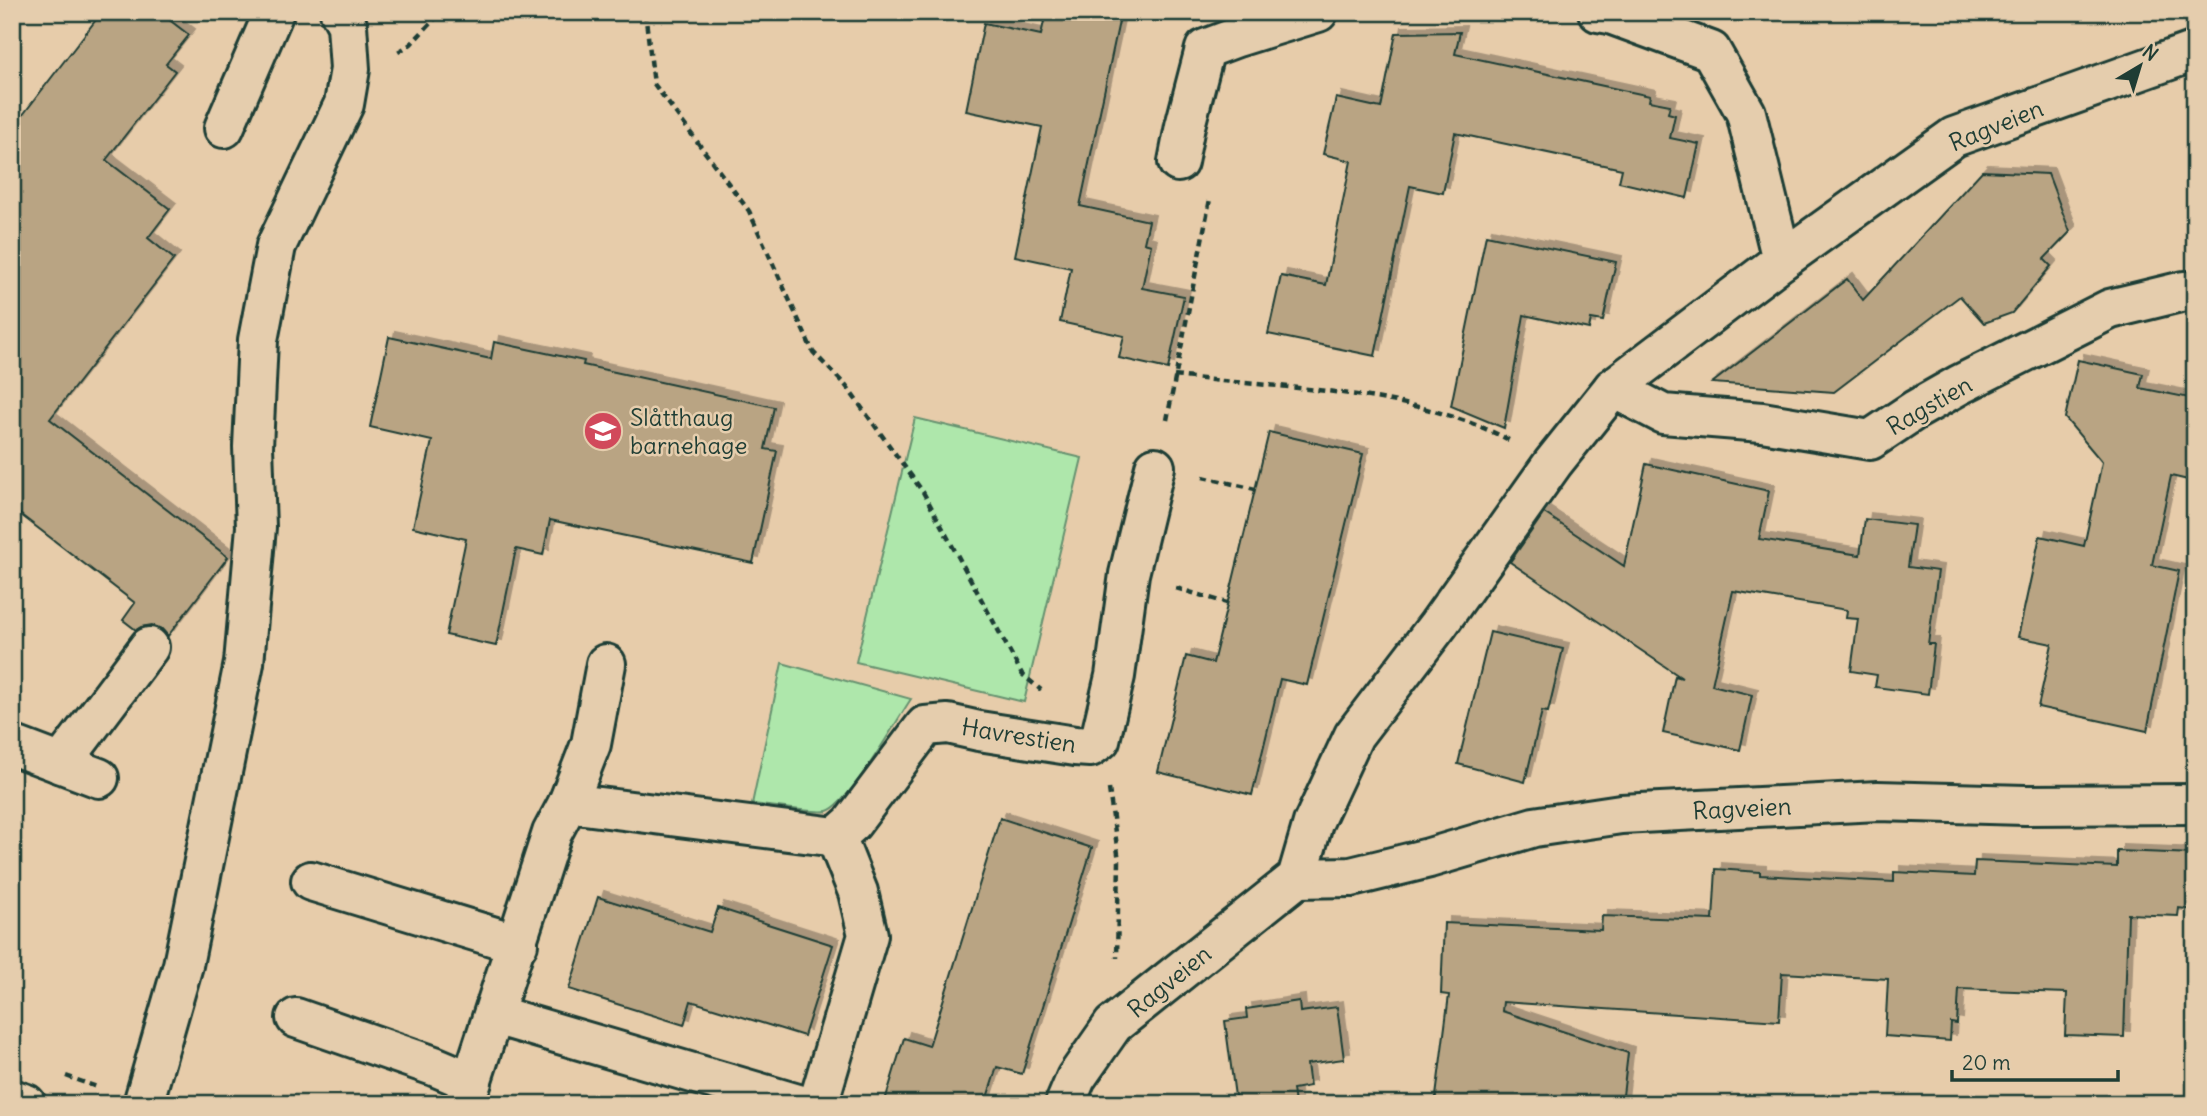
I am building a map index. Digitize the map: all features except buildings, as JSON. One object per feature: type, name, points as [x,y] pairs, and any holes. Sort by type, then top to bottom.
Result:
[{"type":"street","points":[[223,128],[274,12]]},
{"type":"street","points":[[143,1104],[183,965],[244,663],[256,527],[253,447],[258,340],[276,246],[344,104],[349,69],[347,25],[340,12]]},
{"type":"street","points":[[1178,162],[1205,49],[1318,12]]},
{"type":"street","points":[[1598,12],[1611,14],[1711,51],[1746,113],[1782,260]]},
{"type":"street","name":"Ragveien","points":[[1065,1104],[1076,1078],[1113,1026],[1297,878],[1313,823],[1354,735],[1438,625],[1553,463],[1613,388],[1782,260],[1954,137],[2195,51]]},
{"type":"street","name":"Ragstien","points":[[1613,388],[1663,414],[1762,422],[1870,440],[1959,385],[2110,309],[2184,291],[2195,292]]},
{"type":"street","name":"Havrestien","points":[[835,837],[852,823],[925,726],[948,724],[1075,746],[1090,747],[1100,740],[1115,676],[1129,574],[1155,467]]},
{"type":"street","points":[[61,764],[149,647]]},
{"type":"street","points":[[296,1018],[434,1066],[468,1093],[552,833],[568,803],[591,744],[606,664]]},
{"type":"street","points":[[12,746],[99,778]]},
{"type":"street","name":"Ragveien","points":[[1297,878],[1351,877],[1429,858],[1534,827],[1621,814],[1878,801],[2025,805],[2195,804]]},
{"type":"street","points":[[568,803],[835,837],[858,892],[868,935],[818,1104]]},
{"type":"street","points":[[311,881],[518,944]]},
{"type":"street","points":[[495,1015],[798,1104]]},
{"type":"path","points":[[645,12],[654,84],[749,211],[813,352],[846,386],[923,492],[1022,674],[1042,691]]},
{"type":"path","points":[[1155,467],[1167,419],[1210,195],[1178,162]]},
{"type":"path","points":[[1174,376],[1376,398],[1441,413],[1505,438],[1553,463]]},
{"type":"path","points":[[1100,740],[1107,769],[1119,861],[1118,953],[1113,1026]]},
{"type":"path","points":[[64,1075],[102,1089]]},
{"type":"green space","points":[[915,418],[1082,458],[1024,702],[856,662]]},
{"type":"green space","points":[[782,663],[911,699],[859,779],[836,805],[827,811],[752,804]]},
{"type":"place","name":"Slåtthaug barnehage","points":[[603,431]]}]
